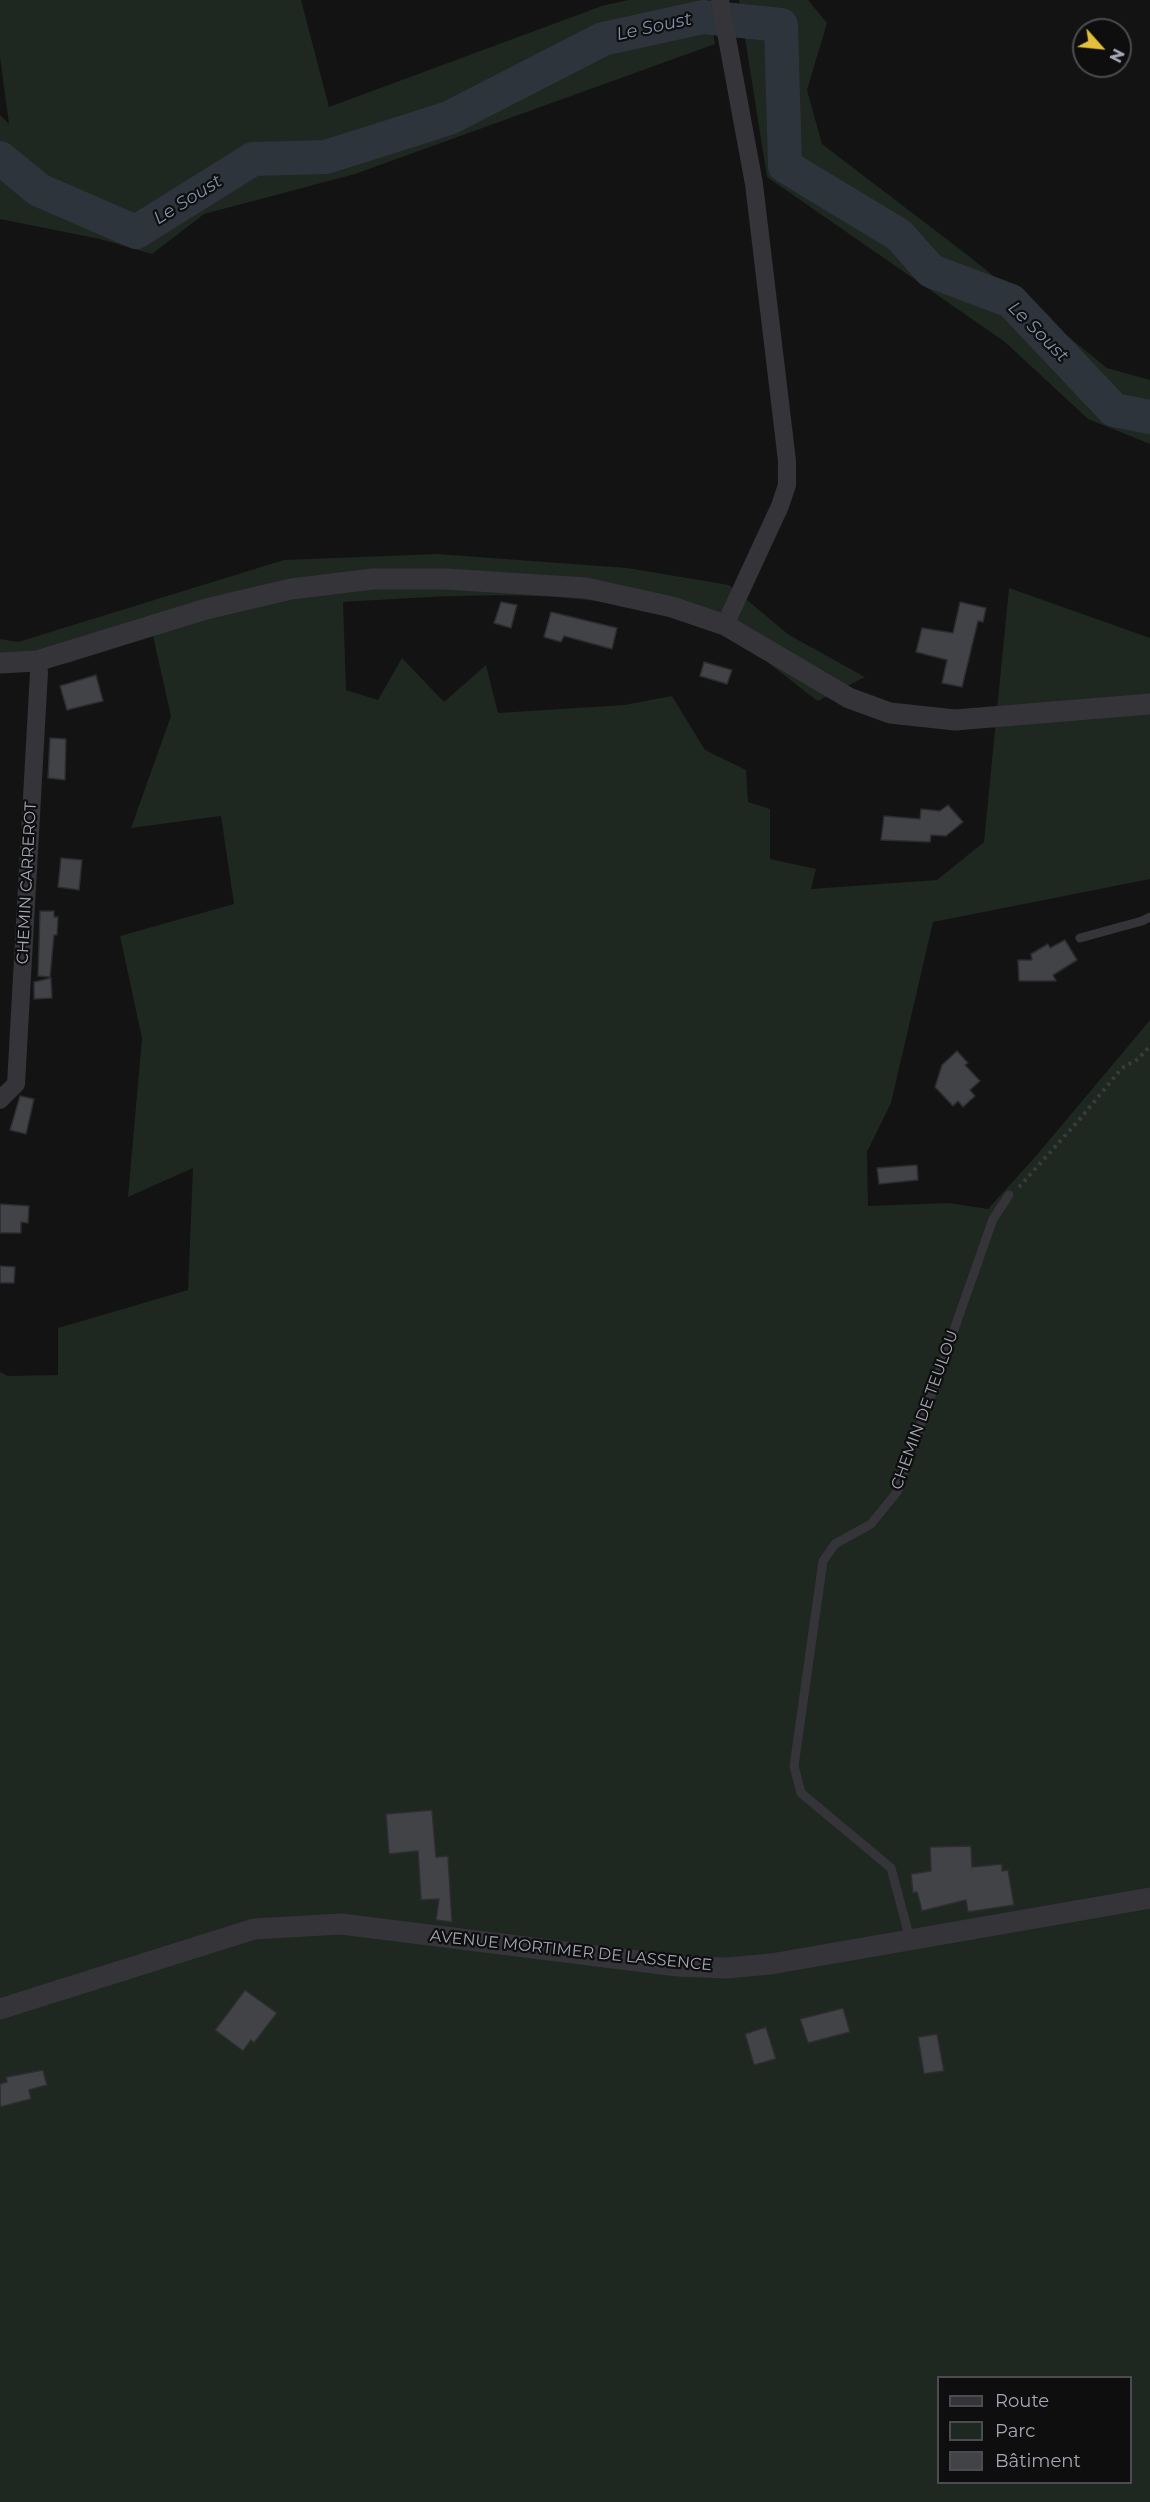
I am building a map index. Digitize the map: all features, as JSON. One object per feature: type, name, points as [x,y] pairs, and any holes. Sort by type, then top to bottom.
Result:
[{"type":"street","points":[[720,0],[754,184],[788,461],[787,485],[780,506],[724,625]]},
{"type":"street","points":[[0,663],[37,661],[206,609],[291,589],[373,579],[446,579],[586,588],[672,607],[724,625],[849,698],[890,712],[924,718],[955,720],[1043,715],[1150,704]]},
{"type":"street","name":"CHEMIN CARREROT","points":[[0,1100],[16,1083],[39,672],[37,661]]},
{"type":"street","name":"AVENUE MORTIMER DE LASSENCE","points":[[0,2009],[254,1929],[341,1924],[677,1965],[726,1968],[771,1964],[1150,1898]]},
{"type":"lane","points":[[1080,938],[1150,917]]},
{"type":"lane","name":"CHEMIN DE TEULOU","points":[[910,1941],[891,1868],[801,1793],[794,1766],[823,1561],[835,1544],[871,1524],[897,1492],[993,1219],[1009,1195]]},
{"type":"path","points":[[1009,1195],[1072,1128],[1122,1068],[1138,1059],[1150,1046]]},
{"type":"green space","points":[[0,0],[301,0],[329,107],[602,6],[628,0],[707,0],[715,44],[355,174],[204,214],[152,254],[100,239],[0,219],[0,115],[9,124],[0,57]]},
{"type":"green space","points":[[739,0],[808,0],[827,23],[807,90],[822,144],[970,257],[1107,368],[1150,380],[1150,444],[1088,419],[1005,342],[767,177]]},
{"type":"green space","points":[[437,554],[627,568],[729,585],[789,635],[865,677],[818,701],[733,639],[683,619],[613,603],[498,595],[343,602],[346,690],[378,700],[402,658],[444,702],[486,665],[498,713],[624,705],[672,696],[705,750],[746,770],[748,802],[770,809],[770,859],[816,869],[811,889],[937,880],[984,842],[1009,588],[1150,638],[1150,879],[933,922],[891,1103],[867,1152],[868,1206],[949,1203],[988,1209],[1036,1156],[1150,1020],[1150,2502],[0,2502],[0,1372],[8,1376],[58,1375],[58,1328],[188,1290],[193,1168],[128,1197],[142,1038],[120,936],[234,904],[221,816],[131,828],[171,716],[153,636],[68,663],[7,673],[0,672],[0,639],[18,642],[284,560]]},
{"type":"building","points":[[501,602],[517,605],[511,628],[494,623]]},
{"type":"building","points":[[960,602],[986,608],[983,622],[978,621],[962,687],[942,683],[947,660],[916,652],[922,628],[953,633]]},
{"type":"building","points":[[551,612],[617,628],[612,649],[564,636],[561,642],[544,637]]},
{"type":"building","points":[[704,662],[732,670],[727,684],[700,676]]},
{"type":"building","points":[[96,675],[103,701],[67,710],[60,686]]},
{"type":"building","points":[[50,738],[66,739],[65,780],[48,778]]},
{"type":"building","points":[[948,805],[963,822],[946,836],[931,835],[930,842],[881,840],[884,816],[920,819],[921,809],[940,811]]},
{"type":"building","points":[[61,858],[82,860],[79,890],[58,887]]},
{"type":"building","points":[[40,911],[54,911],[54,917],[58,917],[50,977],[38,976]]},
{"type":"building","points":[[1065,940],[1077,960],[1053,975],[1056,981],[1019,981],[1018,960],[1032,960],[1031,954],[1048,944],[1050,948]]},
{"type":"building","points":[[51,978],[52,998],[34,999],[34,982]]},
{"type":"building","points":[[957,1051],[968,1063],[965,1065],[980,1081],[970,1090],[975,1096],[963,1107],[958,1101],[953,1106],[935,1087],[942,1065]]},
{"type":"building","points":[[20,1096],[34,1099],[26,1134],[10,1130]]},
{"type":"building","points":[[917,1165],[918,1180],[879,1184],[877,1168]]},
{"type":"building","points":[[0,1204],[29,1206],[28,1223],[21,1222],[21,1233],[0,1233]]},
{"type":"building","points":[[0,1266],[15,1267],[14,1283],[0,1283]]},
{"type":"building","points":[[432,1810],[436,1857],[448,1856],[452,1922],[436,1920],[439,1899],[421,1900],[418,1851],[389,1854],[386,1814]]},
{"type":"building","points":[[971,1846],[972,1867],[1002,1864],[1002,1871],[1008,1870],[1014,1905],[968,1912],[966,1900],[922,1911],[917,1892],[913,1893],[911,1874],[931,1871],[930,1847]]},
{"type":"building","points":[[245,1990],[277,2013],[254,2043],[251,2040],[243,2051],[215,2030]]},
{"type":"building","points":[[843,2008],[850,2032],[808,2043],[800,2019]]},
{"type":"building","points":[[766,2027],[776,2059],[754,2065],[745,2034]]},
{"type":"building","points":[[937,2034],[944,2071],[924,2074],[918,2037]]},
{"type":"building","points":[[43,2070],[47,2085],[29,2090],[31,2099],[0,2107],[0,2084],[7,2082],[6,2077]]},
{"type":"waterway","name":"Le Soust","points":[[0,158],[39,190],[136,232],[253,159],[326,157],[449,118],[603,39],[703,17],[781,25],[785,166],[899,235],[931,271],[1011,301],[1114,410],[1150,417]]}]
